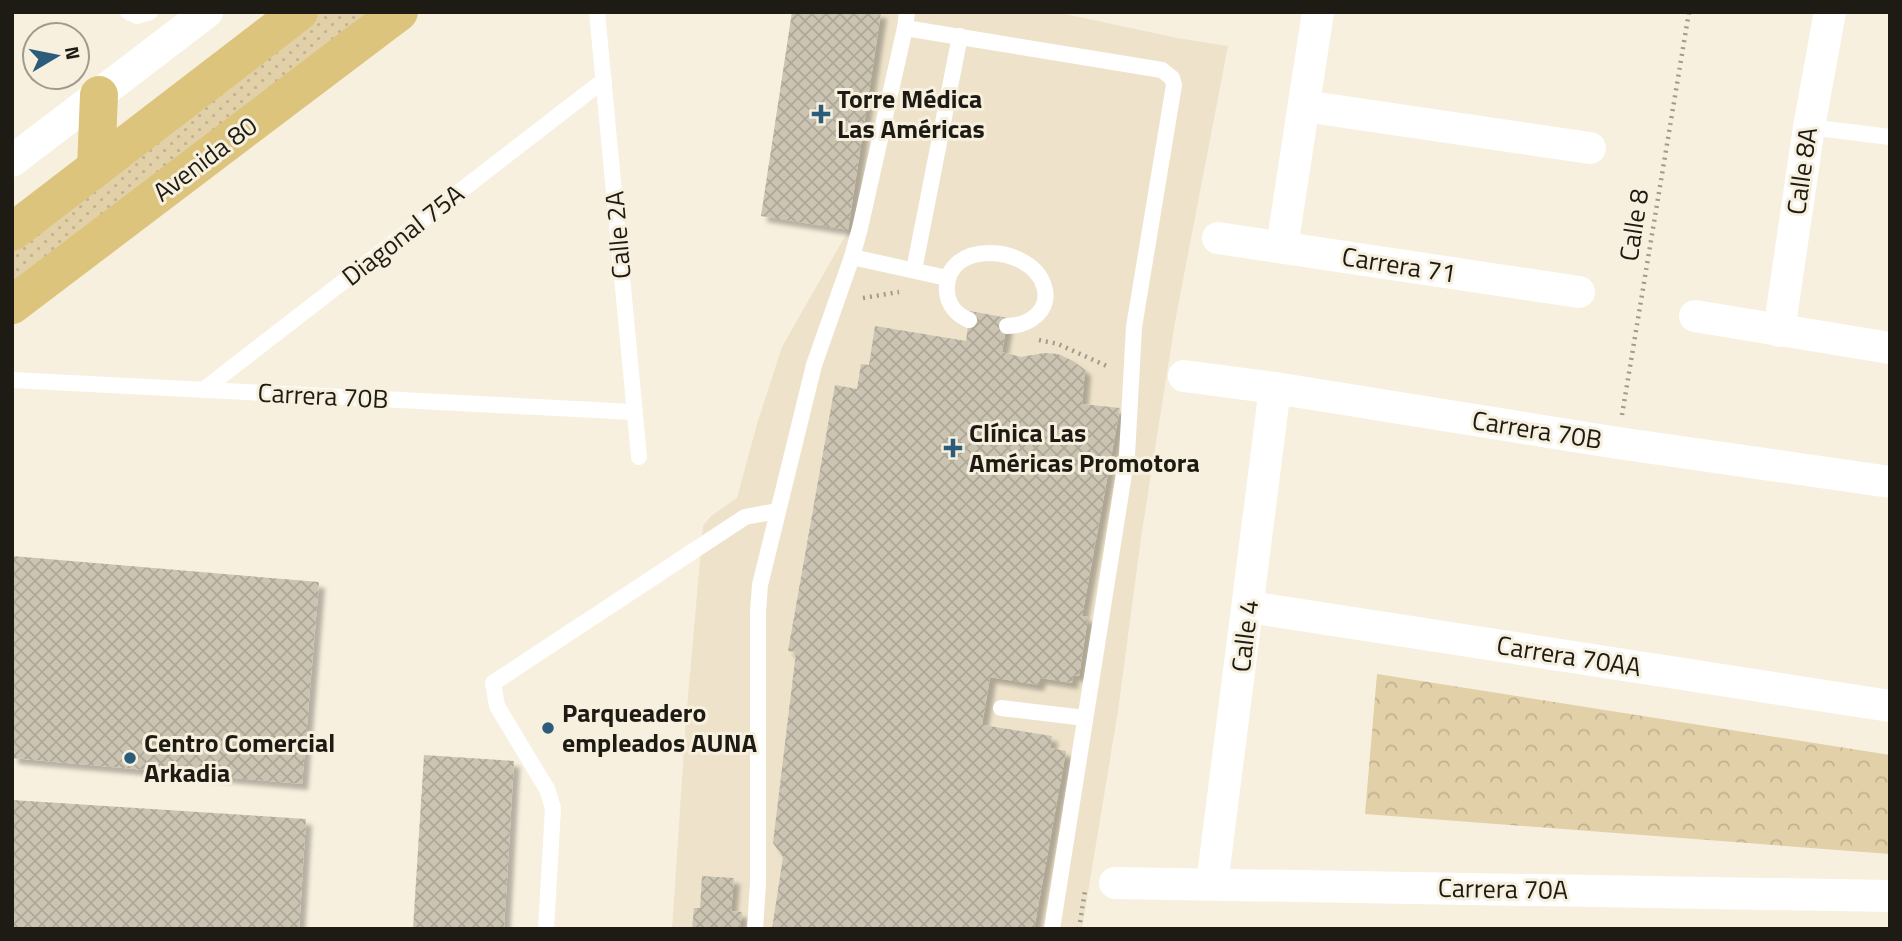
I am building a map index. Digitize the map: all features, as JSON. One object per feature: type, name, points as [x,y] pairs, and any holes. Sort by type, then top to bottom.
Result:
[{"type":"main road","points":[[12,232],[299,12]]},
{"type":"main road","name":"Avenida 80","points":[[12,305],[399,12]]},
{"type":"main road","points":[[96,168],[99,95]]},
{"type":"street","points":[[12,162],[207,12]]},
{"type":"street","points":[[1282,247],[1318,12]]},
{"type":"street","name":"Calle 8A","points":[[1779,331],[1808,127],[1830,12]]},
{"type":"street","points":[[1304,106],[1590,148]]},
{"type":"street","name":"Carrera 71","points":[[1218,238],[1579,292]]},
{"type":"street","points":[[1695,316],[1890,348]]},
{"type":"street","name":"Carrera 70B","points":[[1184,376],[1890,482]]},
{"type":"street","name":"Calle 4","points":[[1212,884],[1275,388]]},
{"type":"street","name":"Carrera 70AA","points":[[1249,607],[1890,706]]},
{"type":"street","name":"Carrera 70A","points":[[1115,883],[1890,896]]},
{"type":"lane","points":[[128,12],[137,16],[150,12]]},
{"type":"lane","name":"Calle 2A","points":[[597,12],[639,457]]},
{"type":"lane","points":[[755,929],[758,859],[758,612],[761,585],[814,365],[852,257],[906,20],[960,36],[1162,70],[1172,78],[1174,85],[1134,327],[1128,455],[1052,929]]},
{"type":"lane","points":[[914,270],[960,36]]},
{"type":"lane","name":"Diagonal 75A","points":[[203,390],[604,80]]},
{"type":"lane","points":[[1808,127],[1890,137]]},
{"type":"lane","points":[[969,320],[961,317],[948,297],[947,278],[954,264],[963,258],[986,253],[1003,255],[1021,260],[1034,269],[1044,286],[1044,305],[1040,312],[1028,323],[1007,327]]},
{"type":"lane","points":[[852,257],[947,278]]},
{"type":"lane","name":"Carrera 70B","points":[[12,380],[635,412]]},
{"type":"lane","points":[[546,929],[553,808],[547,789],[496,706],[493,683],[746,517],[777,511]]},
{"type":"lane","points":[[1001,708],[1085,718]]},
{"type":"path","name":"Calle 8","points":[[1618,443],[1689,12]]},
{"type":"path","points":[[1037,340],[1058,344],[1107,367],[1131,368]]},
{"type":"shaded area","name":"Clínica Las Américas Promotora","points":[[792,12],[1056,12],[1228,46],[1175,322],[1141,538],[1118,711],[1082,929],[672,929],[686,719],[703,526],[711,516],[737,498],[782,347],[848,231],[761,216]]},
{"type":"green space","points":[[319,12],[375,12],[12,289],[12,245]]},
{"type":"green space","points":[[1377,674],[1890,755],[1890,854],[1365,814]]},
{"type":"building","name":"Torre Médica Las Américas","points":[[792,12],[881,12],[848,230],[761,216]]},
{"type":"building","points":[[970,311],[1008,318],[1002,352],[1021,357],[1044,353],[1058,354],[1085,370],[1082,404],[1120,408],[1082,616],[1088,617],[1079,676],[1073,675],[1072,683],[1040,678],[1038,685],[990,677],[982,725],[1052,736],[1050,748],[1066,751],[1034,929],[772,929],[783,857],[773,843],[796,652],[788,651],[835,385],[857,389],[861,364],[869,365],[875,326],[966,341]]},
{"type":"building","points":[[12,556],[319,582],[302,784],[12,758]]},
{"type":"building","points":[[424,755],[514,761],[504,929],[413,929]]},
{"type":"building","points":[[12,800],[306,819],[299,929],[12,929]]},
{"type":"building","points":[[702,876],[734,878],[731,911],[742,912],[740,929],[692,929],[694,908],[700,908]]},
{"type":"place","name":"Torre Médica Las Américas","points":[[821,114]]},
{"type":"place","name":"Clínica Las Américas Promotora","points":[[953,448]]},
{"type":"place","name":"Parqueadero empleados AUNA","points":[[548,728]]},
{"type":"place","name":"Centro Comercial Arkadia","points":[[130,758]]}]
